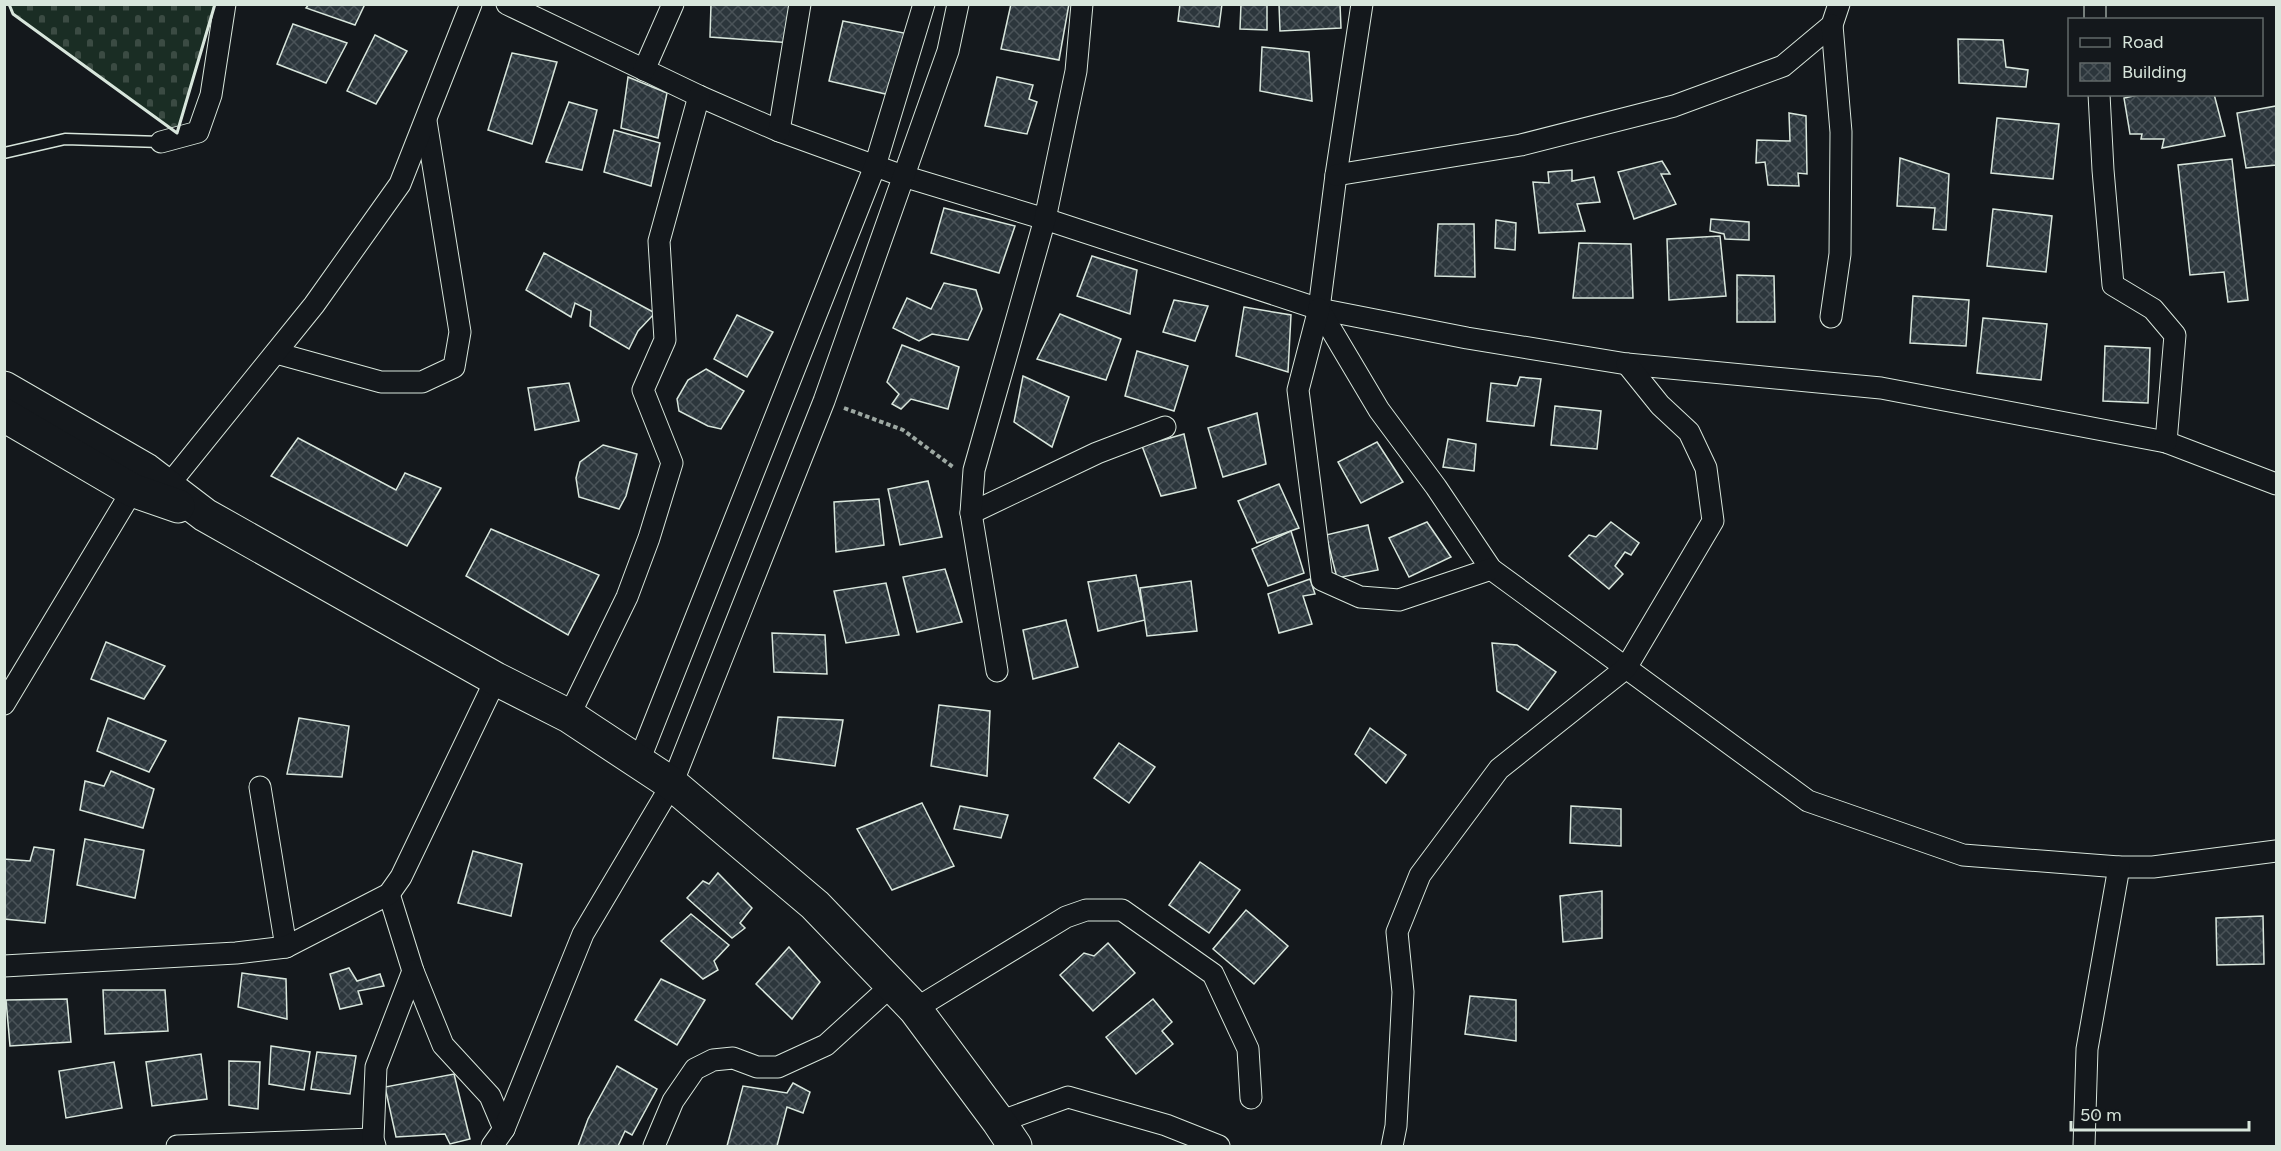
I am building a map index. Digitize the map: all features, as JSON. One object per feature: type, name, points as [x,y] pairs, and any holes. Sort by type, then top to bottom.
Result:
[{"type":"main road","points":[[4,388],[148,482],[496,679],[569,716],[672,784],[815,905],[915,1009],[1007,1134]]},
{"type":"main road","points":[[4,415],[148,482]]},
{"type":"street","points":[[161,142],[198,132],[212,95],[225,4]]},
{"type":"street","points":[[4,704],[148,482],[276,352],[314,306],[400,184],[471,4]]},
{"type":"street","points":[[507,4],[699,96],[779,131],[903,176],[1045,219],[1319,309],[1467,338],[1627,364],[1881,388],[2166,442],[2277,484]]},
{"type":"street","points":[[644,70],[673,4]]},
{"type":"street","points":[[779,131],[800,4]]},
{"type":"street","points":[[639,761],[875,166],[924,4]]},
{"type":"street","points":[[498,1138],[583,934],[672,784],[824,401],[948,51],[958,4]]},
{"type":"street","points":[[997,671],[971,513],[974,470],[1045,219],[1076,71],[1082,4]]},
{"type":"street","points":[[1362,4],[1336,175],[1319,309],[1298,390],[1322,580],[1360,597],[1399,600],[1491,569]]},
{"type":"street","points":[[1831,317],[1840,254],[1841,132],[1832,25],[1839,4]]},
{"type":"street","points":[[1336,175],[1521,145],[1674,105],[1783,66],[1832,25]]},
{"type":"street","points":[[569,716],[627,597],[649,538],[672,463],[643,390],[665,340],[659,241],[699,96]]},
{"type":"street","points":[[2099,96],[2113,285],[2153,309],[2175,335],[2166,442]]},
{"type":"street","points":[[276,352],[381,382],[422,382],[454,367],[460,332],[426,118]]},
{"type":"street","points":[[1319,309],[1379,410],[1436,486],[1491,569],[1808,801],[1963,855],[2119,867],[2153,867],[2277,851]]},
{"type":"street","points":[[1392,1146],[1396,1126],[1403,992],[1397,932],[1420,875],[1499,770],[1626,668],[1713,521],[1706,468],[1689,432],[1660,405],[1627,364]]},
{"type":"street","points":[[971,513],[1097,453],[1166,427]]},
{"type":"street","points":[[4,966],[236,953],[286,946],[388,894],[400,877],[496,679]]},
{"type":"street","points":[[260,787],[286,946]]},
{"type":"street","points":[[2084,1146],[2087,1049],[2119,867]]},
{"type":"street","points":[[388,894],[412,971],[443,1045],[490,1096],[498,1138]]},
{"type":"street","points":[[915,1009],[1066,917],[1086,910],[1122,910],[1213,974],[1248,1049],[1251,1098]]},
{"type":"street","points":[[177,1146],[374,1143],[376,1067],[412,971]]},
{"type":"street","points":[[654,1146],[673,1101],[695,1069],[713,1060],[733,1058],[757,1067],[778,1067],[826,1045],[892,985]]},
{"type":"street","points":[[1007,1134],[1068,1097],[1166,1125],[1219,1146]]},
{"type":"lane","points":[[4,153],[65,139],[161,142]]},
{"type":"path","points":[[824,401],[903,430],[956,470],[974,470]]},
{"type":"green space","points":[[9,5],[215,5],[177,133],[13,14]]},
{"type":"building","points":[[309,4],[365,4],[355,25],[306,8]]},
{"type":"building","points":[[711,4],[795,4],[792,43],[710,37]]},
{"type":"building","points":[[1011,4],[1069,4],[1059,60],[1001,49]]},
{"type":"building","points":[[1180,4],[1222,4],[1219,27],[1178,21]]},
{"type":"building","points":[[1241,4],[1267,4],[1267,30],[1240,29]]},
{"type":"building","points":[[1279,4],[1340,4],[1341,28],[1280,31]]},
{"type":"building","points":[[843,21],[909,34],[890,95],[829,81]]},
{"type":"building","points":[[293,24],[347,43],[326,83],[277,64]]},
{"type":"building","points":[[375,35],[407,51],[376,104],[347,91]]},
{"type":"building","points":[[1958,39],[2003,40],[2006,67],[2028,70],[2026,87],[1959,83]]},
{"type":"building","points":[[1262,47],[1309,52],[1312,101],[1260,91]]},
{"type":"building","points":[[512,53],[557,62],[532,144],[488,130]]},
{"type":"building","points":[[628,77],[667,93],[658,138],[621,128]]},
{"type":"building","points":[[997,77],[1033,85],[1029,99],[1037,102],[1027,134],[985,126]]},
{"type":"building","points":[[2215,96],[2225,136],[2162,148],[2164,139],[2141,139],[2142,134],[2130,134],[2124,98]]},
{"type":"building","points":[[569,102],[597,110],[582,170],[546,162]]},
{"type":"building","points":[[2276,106],[2276,165],[2246,168],[2237,113]]},
{"type":"building","points":[[1789,113],[1806,116],[1807,174],[1798,173],[1799,186],[1768,185],[1765,162],[1756,163],[1757,140],[1790,141]]},
{"type":"building","points":[[1997,118],[2059,124],[2053,179],[1991,173]]},
{"type":"building","points":[[614,130],[660,143],[651,186],[604,172]]},
{"type":"building","points":[[1900,158],[1949,174],[1946,230],[1933,229],[1935,208],[1897,206]]},
{"type":"building","points":[[2232,159],[2248,300],[2228,302],[2224,272],[2190,275],[2178,165]]},
{"type":"building","points":[[1662,161],[1670,174],[1661,174],[1676,204],[1634,219],[1618,172]]},
{"type":"building","points":[[1572,170],[1572,181],[1594,177],[1600,202],[1577,204],[1585,231],[1539,233],[1533,182],[1549,183],[1548,172]]},
{"type":"building","points":[[944,208],[1015,226],[999,273],[931,253]]},
{"type":"building","points":[[1993,209],[2052,216],[2046,272],[1987,266]]},
{"type":"building","points":[[1711,219],[1749,222],[1749,240],[1725,239],[1724,234],[1710,231]]},
{"type":"building","points":[[1496,220],[1516,223],[1515,250],[1495,248]]},
{"type":"building","points":[[1438,224],[1474,224],[1475,277],[1435,276]]},
{"type":"building","points":[[1720,236],[1726,296],[1669,300],[1667,239]]},
{"type":"building","points":[[1579,243],[1631,244],[1633,298],[1573,298]]},
{"type":"building","points":[[544,253],[655,313],[638,331],[629,349],[590,326],[591,311],[575,303],[571,317],[526,290]]},
{"type":"building","points":[[1092,256],[1137,270],[1130,314],[1077,296]]},
{"type":"building","points":[[1737,275],[1774,276],[1775,322],[1737,322]]},
{"type":"building","points":[[944,283],[976,290],[982,309],[968,340],[932,334],[919,341],[893,328],[907,298],[931,309]]},
{"type":"building","points":[[1913,296],[1969,300],[1966,346],[1910,343]]},
{"type":"building","points":[[1174,300],[1208,306],[1195,341],[1163,332]]},
{"type":"building","points":[[1244,307],[1291,315],[1288,372],[1236,356]]},
{"type":"building","points":[[1060,314],[1121,339],[1106,380],[1037,359]]},
{"type":"building","points":[[737,315],[773,332],[747,377],[714,359]]},
{"type":"building","points":[[1983,318],[2047,324],[2041,380],[1977,373]]},
{"type":"building","points":[[902,345],[959,367],[948,409],[911,399],[901,409],[892,404],[899,394],[887,382]]},
{"type":"building","points":[[2105,346],[2150,348],[2148,403],[2103,401]]},
{"type":"building","points":[[1137,351],[1188,366],[1174,411],[1125,396]]},
{"type":"building","points":[[706,369],[744,391],[721,429],[708,426],[679,411],[677,399],[688,380]]},
{"type":"building","points":[[1023,376],[1069,397],[1052,447],[1014,422]]},
{"type":"building","points":[[1520,377],[1541,379],[1534,426],[1487,421],[1491,383],[1517,386]]},
{"type":"building","points":[[569,383],[579,421],[535,430],[528,388]]},
{"type":"building","points":[[1555,406],[1601,411],[1597,449],[1551,445]]},
{"type":"building","points":[[1257,413],[1266,464],[1223,477],[1208,428]]},
{"type":"building","points":[[1184,434],[1196,488],[1161,496],[1142,446]]},
{"type":"building","points":[[298,438],[396,490],[405,473],[441,488],[407,546],[271,476]]},
{"type":"building","points":[[1448,439],[1476,444],[1474,471],[1443,467]]},
{"type":"building","points":[[1377,442],[1403,482],[1361,503],[1338,462]]},
{"type":"building","points":[[603,445],[637,454],[626,496],[619,509],[579,497],[576,478],[580,462]]},
{"type":"building","points":[[928,481],[942,537],[900,545],[888,489]]},
{"type":"building","points":[[1279,484],[1299,528],[1257,543],[1238,501]]},
{"type":"building","points":[[879,499],[884,545],[836,552],[834,502]]},
{"type":"building","points":[[1427,522],[1451,557],[1409,577],[1389,538]]},
{"type":"building","points":[[1611,522],[1639,543],[1631,555],[1625,552],[1615,566],[1623,574],[1609,589],[1569,556],[1589,535],[1596,537]]},
{"type":"building","points":[[1368,525],[1378,570],[1337,578],[1326,535]]},
{"type":"building","points":[[491,529],[599,575],[568,635],[466,576]]},
{"type":"building","points":[[1291,531],[1304,573],[1268,586],[1252,549]]},
{"type":"building","points":[[945,569],[962,622],[917,632],[903,577]]},
{"type":"building","points":[[1136,575],[1145,620],[1098,631],[1088,582]]},
{"type":"building","points":[[1310,579],[1315,594],[1303,596],[1312,624],[1279,633],[1268,594]]},
{"type":"building","points":[[1191,581],[1197,631],[1147,636],[1140,588]]},
{"type":"building","points":[[886,583],[899,635],[846,643],[834,591]]},
{"type":"building","points":[[1066,620],[1078,667],[1033,679],[1023,630]]},
{"type":"building","points":[[772,633],[825,635],[827,674],[774,672]]},
{"type":"building","points":[[106,642],[165,666],[144,699],[91,679]]},
{"type":"building","points":[[1492,643],[1517,645],[1556,672],[1528,710],[1497,691]]},
{"type":"building","points":[[939,705],[990,711],[987,776],[931,766]]},
{"type":"building","points":[[778,717],[843,720],[835,766],[773,758]]},
{"type":"building","points":[[108,718],[166,741],[149,772],[97,751]]},
{"type":"building","points":[[299,718],[349,726],[342,777],[287,774]]},
{"type":"building","points":[[1370,728],[1406,755],[1386,783],[1355,754]]},
{"type":"building","points":[[1119,743],[1155,767],[1129,803],[1094,778]]},
{"type":"building","points":[[111,771],[154,789],[143,828],[80,810],[85,781],[104,786]]},
{"type":"building","points":[[922,803],[954,866],[892,890],[857,829]]},
{"type":"building","points":[[960,806],[1008,815],[1001,838],[954,829]]},
{"type":"building","points":[[1571,806],[1621,809],[1621,846],[1570,843]]},
{"type":"building","points":[[85,839],[144,850],[135,898],[77,885]]},
{"type":"building","points":[[34,847],[54,850],[45,923],[4,919],[4,859],[30,861]]},
{"type":"building","points":[[473,851],[522,864],[511,916],[458,903]]},
{"type":"building","points":[[1200,862],[1240,890],[1209,933],[1169,905]]},
{"type":"building","points":[[718,873],[752,908],[740,923],[745,928],[732,938],[687,898],[703,881],[709,884]]},
{"type":"building","points":[[1602,891],[1602,938],[1563,942],[1560,896]]},
{"type":"building","points":[[1246,910],[1288,946],[1254,984],[1213,949]]},
{"type":"building","points":[[691,914],[729,945],[714,961],[718,970],[703,979],[661,941]]},
{"type":"building","points":[[2263,916],[2264,964],[2217,965],[2216,918]]},
{"type":"building","points":[[1108,943],[1135,973],[1093,1011],[1060,975],[1084,953],[1094,956]]},
{"type":"building","points":[[789,947],[820,982],[792,1019],[756,984]]},
{"type":"building","points":[[349,968],[357,981],[380,974],[384,986],[358,991],[362,1004],[340,1009],[330,974]]},
{"type":"building","points":[[242,973],[286,979],[287,1019],[238,1007]]},
{"type":"building","points":[[661,979],[705,1000],[677,1045],[635,1020]]},
{"type":"building","points":[[103,990],[165,990],[168,1031],[105,1034]]},
{"type":"building","points":[[1470,996],[1516,1000],[1516,1041],[1465,1034]]},
{"type":"building","points":[[67,999],[71,1042],[10,1046],[6,1000]]},
{"type":"building","points":[[1153,999],[1172,1022],[1162,1031],[1173,1044],[1136,1074],[1106,1037]]},
{"type":"building","points":[[271,1046],[310,1052],[304,1090],[269,1084]]},
{"type":"building","points":[[317,1052],[356,1056],[350,1094],[311,1089]]},
{"type":"building","points":[[201,1054],[207,1099],[152,1106],[146,1062]]},
{"type":"building","points":[[229,1061],[260,1062],[258,1109],[229,1105]]},
{"type":"building","points":[[114,1062],[122,1108],[66,1118],[59,1071]]},
{"type":"building","points":[[617,1066],[657,1089],[632,1135],[625,1131],[618,1146],[578,1146],[588,1119]]},
{"type":"building","points":[[454,1074],[470,1139],[450,1144],[445,1134],[396,1137],[385,1087]]},
{"type":"building","points":[[793,1083],[810,1092],[803,1113],[787,1107],[777,1146],[727,1146],[743,1086],[787,1093]]},
{"type":"wall","points":[[9,4],[13,14],[177,133],[215,4]]}]
